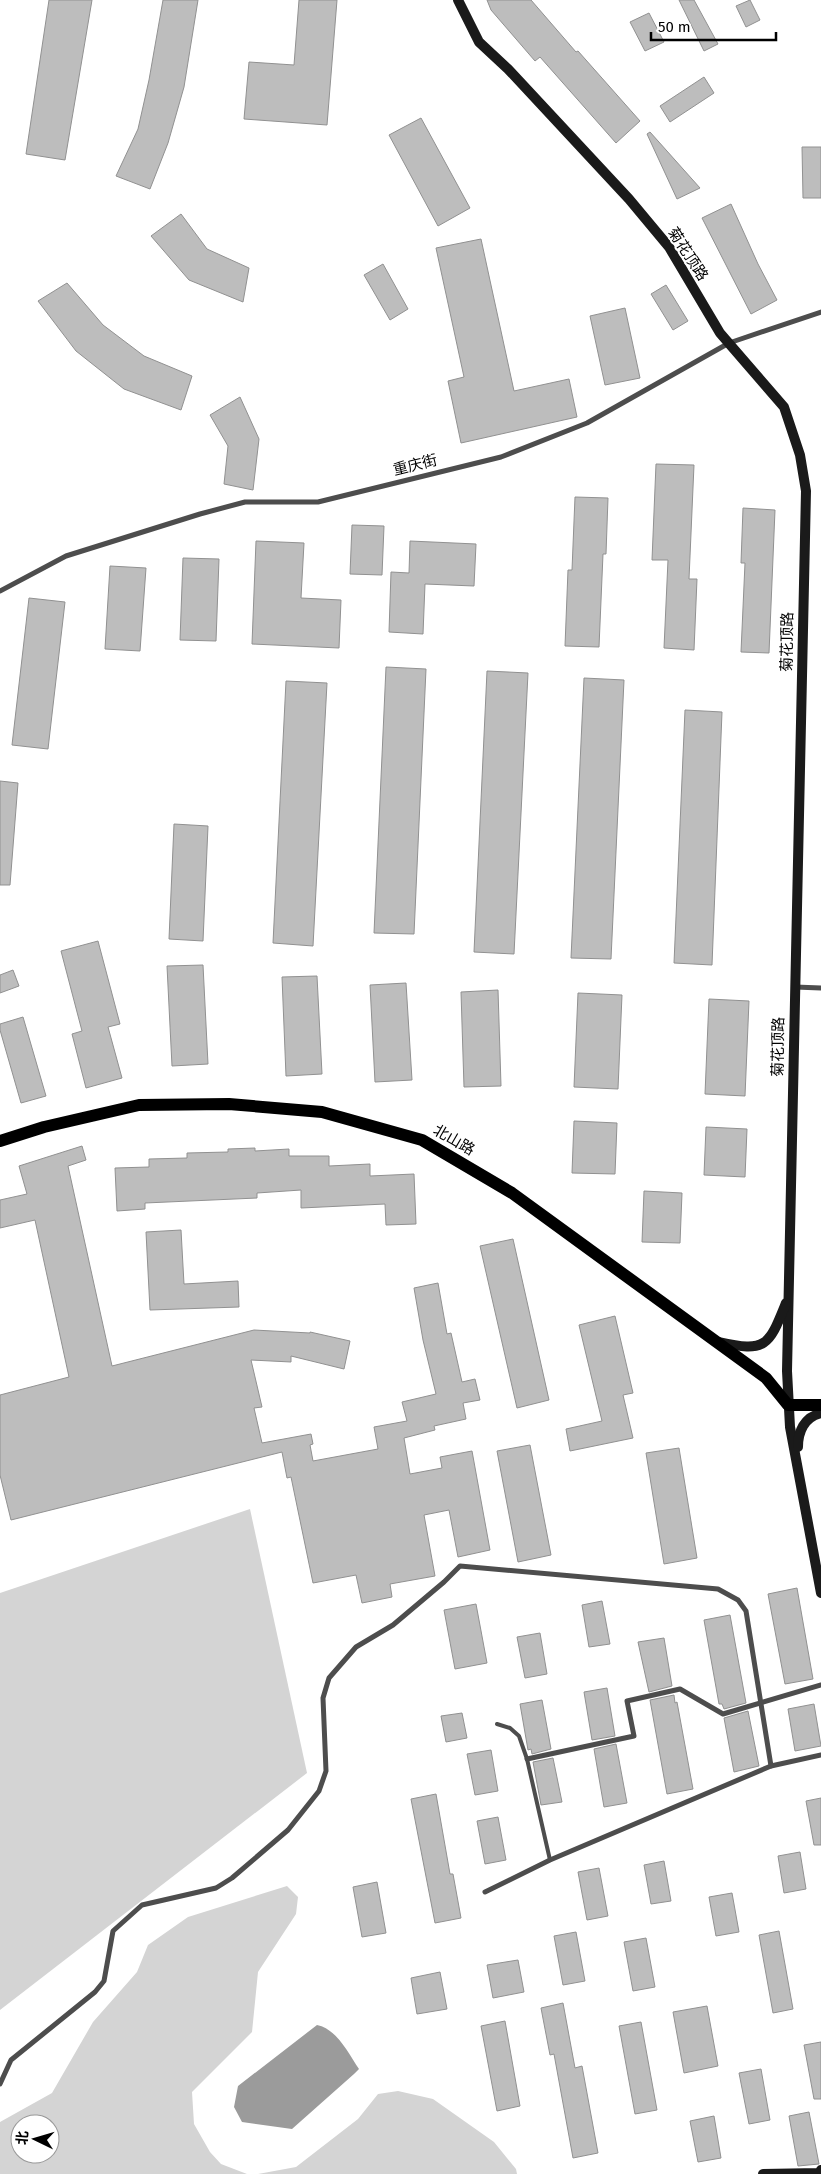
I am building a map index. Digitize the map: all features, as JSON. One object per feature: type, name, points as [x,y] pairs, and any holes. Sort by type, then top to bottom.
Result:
[{"type":"main road","name":"北山路","points":[[0,1141],[44,1127],[139,1106],[229,1104],[322,1112],[422,1140],[512,1193],[766,1378],[788,1404]]},
{"type":"main road","points":[[788,1404],[821,1405]]},
{"type":"street","name":"菊花顶路","points":[[458,0],[478,42],[508,69],[630,199],[669,247],[720,333],[730,342],[784,407],[800,455],[806,491],[794,987],[788,1404],[797,1466]]},
{"type":"street","name":"重庆街","points":[[0,590],[66,556],[200,514],[245,502],[318,502],[501,457],[587,423],[730,342],[821,312]]},
{"type":"street","points":[[794,987],[821,988]]},
{"type":"street","points":[[715,1341],[746,1348],[760,1345],[773,1335],[789,1295]]},
{"type":"street","points":[[821,1413],[814,1415],[798,1434],[797,1466],[821,1593]]},
{"type":"street","points":[[0,2084],[11,2060],[95,1992],[104,1982],[113,1931],[142,1905],[216,1888],[232,1878],[288,1830],[319,1791],[326,1770],[323,1698],[329,1678],[356,1647],[393,1625],[460,1566],[718,1589],[738,1600],[746,1611],[771,1766]]},
{"type":"street","points":[[527,1759],[634,1736],[627,1701],[680,1690],[723,1714],[760,1701],[821,1686]]},
{"type":"street","points":[[486,1892],[550,1860],[771,1766],[821,1756]]},
{"type":"street","points":[[763,2174],[819,2173],[821,2170]]},
{"type":"lane","points":[[497,1724],[510,1728],[519,1736],[527,1759],[550,1860]]},
{"type":"shaded area","points":[[250,1509],[307,1773],[0,2010],[0,1593]]},
{"type":"shaded area","points":[[287,1886],[298,1897],[296,1914],[258,1972],[252,2032],[192,2092],[194,2124],[210,2152],[221,2164],[247,2174],[0,2174],[0,2122],[10,2116],[10,2164],[60,2164],[60,2114],[14,2114],[52,2093],[93,2022],[137,1972],[148,1945],[188,1917]]},
{"type":"shaded area","points":[[317,2025],[324,2027],[336,2036],[359,2069],[292,2129],[242,2122],[234,2107],[238,2086]]},
{"type":"shaded area","points":[[398,2091],[433,2099],[494,2142],[516,2169],[517,2174],[258,2174],[296,2167],[358,2119],[378,2094]]},
{"type":"building","points":[[49,0],[92,0],[65,160],[26,154]]},
{"type":"building","points":[[163,0],[198,0],[184,87],[168,143],[150,189],[116,176],[138,129]]},
{"type":"building","points":[[299,0],[337,0],[327,125],[244,119],[249,62],[294,65]]},
{"type":"building","points":[[487,0],[531,0],[640,121],[616,143],[540,57],[535,61],[491,10]]},
{"type":"building","points":[[679,0],[694,0],[718,44],[704,51]]},
{"type":"building","points":[[750,0],[760,20],[746,27],[736,6]]},
{"type":"building","points":[[649,13],[664,42],[645,51],[630,22]]},
{"type":"building","points":[[704,77],[714,93],[670,122],[660,106]]},
{"type":"building","points":[[421,118],[470,208],[438,226],[389,135]]},
{"type":"building","points":[[650,132],[700,188],[677,199],[647,134]]},
{"type":"building","points":[[802,147],[821,147],[821,198],[803,198]]},
{"type":"building","points":[[731,204],[758,264],[777,300],[751,314],[702,218]]},
{"type":"building","points":[[181,214],[207,249],[249,268],[243,302],[189,280],[151,236]]},
{"type":"building","points":[[481,239],[514,391],[569,379],[577,417],[461,443],[448,381],[464,377],[436,248]]},
{"type":"building","points":[[383,264],[408,309],[390,320],[364,275]]},
{"type":"building","points":[[67,283],[103,325],[144,356],[192,376],[181,410],[124,389],[76,351],[38,301]]},
{"type":"building","points":[[666,285],[688,321],[673,330],[651,294]]},
{"type":"building","points":[[625,308],[640,378],[605,385],[590,316]]},
{"type":"building","points":[[240,397],[259,439],[253,490],[224,484],[228,446],[210,415]]},
{"type":"building","points":[[656,464],[694,465],[689,579],[697,579],[694,650],[664,648],[668,560],[652,560]]},
{"type":"building","points":[[575,497],[608,498],[606,554],[603,554],[599,647],[565,646],[568,570],[572,570]]},
{"type":"building","points":[[743,508],[775,510],[769,653],[741,652],[745,563],[741,563]]},
{"type":"building","points":[[352,525],[384,526],[382,575],[350,574]]},
{"type":"building","points":[[256,541],[304,543],[301,598],[341,600],[339,648],[252,644]]},
{"type":"building","points":[[410,541],[476,544],[474,586],[425,584],[423,634],[389,632],[391,572],[409,573]]},
{"type":"building","points":[[183,558],[219,559],[216,641],[180,640]]},
{"type":"building","points":[[110,566],[146,568],[140,651],[105,649]]},
{"type":"building","points":[[29,598],[65,602],[48,749],[12,745]]},
{"type":"building","points":[[386,667],[426,669],[414,934],[374,933]]},
{"type":"building","points":[[487,671],[528,673],[514,954],[474,952]]},
{"type":"building","points":[[584,678],[624,680],[611,959],[571,958]]},
{"type":"building","points":[[286,681],[327,683],[313,946],[273,943]]},
{"type":"building","points":[[685,710],[722,712],[712,965],[674,963]]},
{"type":"building","points":[[0,781],[18,783],[10,885],[0,885]]},
{"type":"building","points":[[174,824],[208,826],[203,941],[169,939]]},
{"type":"building","points":[[98,941],[120,1024],[108,1027],[122,1078],[86,1088],[72,1034],[82,1031],[61,951]]},
{"type":"building","points":[[203,965],[208,1064],[172,1066],[167,966]]},
{"type":"building","points":[[13,970],[19,986],[0,993],[0,975]]},
{"type":"building","points":[[317,976],[322,1074],[286,1076],[282,977]]},
{"type":"building","points":[[406,983],[412,1080],[375,1082],[370,985]]},
{"type":"building","points":[[498,990],[501,1086],[464,1087],[461,992]]},
{"type":"building","points":[[578,993],[622,995],[618,1089],[574,1087]]},
{"type":"building","points":[[709,999],[749,1001],[745,1096],[705,1094]]},
{"type":"building","points":[[23,1017],[46,1096],[21,1103],[0,1030],[0,1024]]},
{"type":"building","points":[[574,1121],[617,1123],[615,1174],[572,1173]]},
{"type":"building","points":[[706,1127],[747,1129],[745,1177],[704,1175]]},
{"type":"building","points":[[82,1146],[86,1160],[68,1166],[112,1366],[254,1330],[310,1332],[350,1341],[344,1369],[291,1356],[291,1362],[251,1360],[262,1407],[254,1408],[262,1443],[311,1434],[313,1444],[310,1445],[313,1461],[378,1449],[374,1427],[407,1421],[402,1402],[436,1394],[423,1340],[414,1288],[438,1283],[447,1334],[451,1333],[462,1382],[475,1379],[480,1400],[463,1403],[466,1419],[434,1426],[435,1430],[404,1438],[410,1474],[442,1468],[440,1457],[472,1451],[490,1550],[458,1557],[449,1510],[424,1515],[435,1576],[390,1584],[392,1597],[362,1603],[356,1575],[313,1583],[291,1477],[287,1478],[282,1452],[11,1520],[0,1475],[0,1395],[69,1377],[35,1220],[0,1228],[0,1200],[27,1194],[19,1166]]},
{"type":"building","points":[[255,1148],[255,1151],[289,1149],[289,1156],[329,1156],[329,1166],[370,1164],[370,1176],[414,1174],[416,1224],[386,1225],[385,1204],[301,1208],[301,1190],[257,1193],[257,1198],[145,1203],[145,1209],[117,1211],[115,1168],[149,1167],[149,1159],[187,1158],[187,1153],[228,1152],[228,1149]]},
{"type":"building","points":[[644,1191],[682,1193],[680,1243],[642,1242]]},
{"type":"building","points":[[181,1230],[184,1284],[238,1281],[239,1307],[150,1310],[146,1232]]},
{"type":"building","points":[[513,1239],[549,1400],[517,1408],[480,1246]]},
{"type":"building","points":[[615,1316],[633,1393],[623,1395],[633,1438],[570,1451],[566,1429],[602,1421],[579,1325]]},
{"type":"building","points":[[530,1445],[551,1555],[518,1562],[497,1451]]},
{"type":"building","points":[[679,1448],[697,1558],[664,1564],[646,1453]]},
{"type":"building","points":[[797,1588],[813,1679],[785,1684],[768,1594]]},
{"type":"building","points":[[602,1601],[610,1644],[589,1647],[582,1605]]},
{"type":"building","points":[[476,1604],[487,1663],[455,1669],[444,1610]]},
{"type":"building","points":[[730,1615],[746,1703],[724,1709],[722,1704],[719,1704],[704,1620]]},
{"type":"building","points":[[540,1633],[547,1674],[525,1678],[517,1637]]},
{"type":"building","points":[[664,1638],[672,1686],[649,1692],[638,1642]]},
{"type":"building","points":[[607,1688],[615,1736],[592,1740],[584,1692]]},
{"type":"building","points":[[674,1695],[675,1703],[677,1702],[693,1789],[667,1794],[650,1700]]},
{"type":"building","points":[[542,1700],[551,1749],[532,1754],[531,1749],[528,1750],[520,1704]]},
{"type":"building","points":[[814,1704],[821,1746],[795,1751],[788,1709]]},
{"type":"building","points":[[748,1711],[759,1766],[734,1772],[724,1718]]},
{"type":"building","points":[[462,1713],[467,1738],[446,1742],[441,1716]]},
{"type":"building","points":[[616,1744],[627,1803],[604,1807],[594,1749]]},
{"type":"building","points":[[491,1750],[498,1791],[475,1795],[467,1754]]},
{"type":"building","points":[[553,1758],[562,1802],[541,1805],[533,1762]]},
{"type":"building","points":[[436,1794],[450,1874],[453,1874],[461,1918],[435,1923],[411,1799]]},
{"type":"building","points":[[821,1798],[821,1845],[814,1845],[806,1801]]},
{"type":"building","points":[[498,1817],[506,1860],[485,1864],[477,1821]]},
{"type":"building","points":[[800,1852],[806,1889],[784,1893],[778,1856]]},
{"type":"building","points":[[664,1861],[671,1901],[651,1904],[644,1865]]},
{"type":"building","points":[[599,1868],[608,1916],[587,1920],[578,1872]]},
{"type":"building","points":[[377,1882],[386,1933],[362,1937],[353,1887]]},
{"type":"building","points":[[732,1893],[739,1932],[716,1936],[709,1897]]},
{"type":"building","points":[[779,1931],[793,2009],[773,2013],[759,1935]]},
{"type":"building","points":[[576,1932],[585,1981],[563,1985],[554,1936]]},
{"type":"building","points":[[646,1938],[655,1987],[633,1991],[624,1942]]},
{"type":"building","points":[[518,1960],[524,1992],[493,1998],[487,1965]]},
{"type":"building","points":[[440,1972],[447,2009],[417,2014],[411,1978]]},
{"type":"building","points":[[563,2003],[575,2068],[582,2066],[598,2153],[573,2158],[554,2054],[550,2055],[541,2008]]},
{"type":"building","points":[[707,2006],[718,2066],[684,2073],[673,2012]]},
{"type":"building","points":[[505,2021],[520,2106],[497,2111],[481,2026]]},
{"type":"building","points":[[641,2022],[657,2110],[635,2114],[619,2026]]},
{"type":"building","points":[[821,2042],[821,2099],[814,2099],[804,2045]]},
{"type":"building","points":[[761,2069],[770,2120],[749,2124],[739,2073]]},
{"type":"building","points":[[809,2112],[819,2164],[798,2166],[789,2116]]},
{"type":"building","points":[[714,2116],[721,2158],[698,2162],[690,2121]]}]
